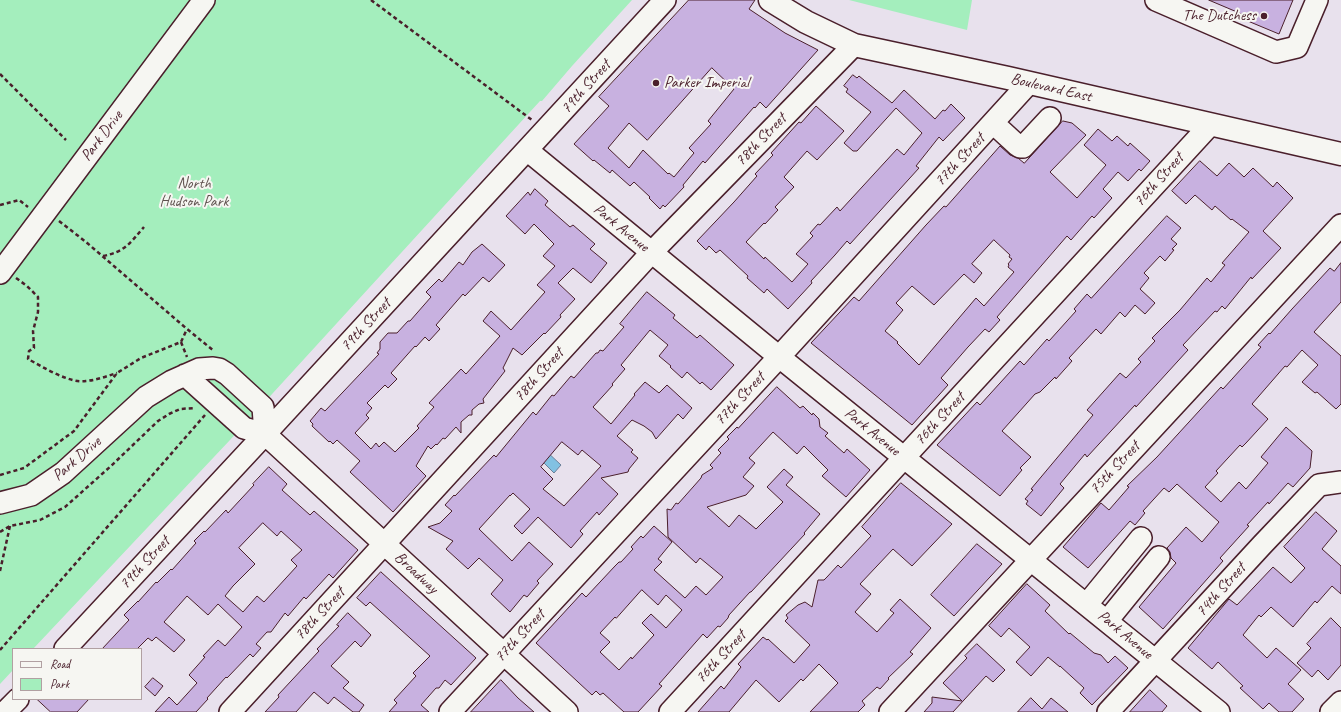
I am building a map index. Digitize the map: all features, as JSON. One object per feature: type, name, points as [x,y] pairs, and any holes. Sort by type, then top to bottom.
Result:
[{"type":"main road","name":"Boulevard East","points":[[770,0],[806,22],[854,45],[1018,86],[1084,96],[1341,154]]},
{"type":"street","name":"Park Drive","points":[[8,276],[204,0]]},
{"type":"street","name":"79th Street","points":[[65,648],[265,434],[665,0]]},
{"type":"street","points":[[1156,0],[1276,52],[1297,47],[1317,0]]},
{"type":"street","name":"78th Street","points":[[230,712],[651,253],[854,45]]},
{"type":"street","name":"77th Street","points":[[450,712],[779,357],[993,123],[1018,86]]},
{"type":"street","points":[[993,123],[1017,145],[1023,147],[1050,118]]},
{"type":"street","name":"76th Street","points":[[670,712],[1210,125]]},
{"type":"street","name":"Park Avenue","points":[[527,150],[779,357],[1219,712]]},
{"type":"street","name":"75th Street","points":[[890,712],[1341,224]]},
{"type":"street","name":"Park Drive","points":[[0,503],[31,495],[63,473],[146,397],[172,381],[206,368],[219,369],[262,407],[265,434]]},
{"type":"street","points":[[185,375],[244,428],[265,434]]},
{"type":"street","name":"Broadway","points":[[265,434],[567,712]]},
{"type":"street","name":"74th Street","points":[[1108,712],[1262,544],[1320,485],[1341,482]]},
{"type":"street","points":[[1087,604],[1141,538]]},
{"type":"street","points":[[1107,621],[1159,557]]},
{"type":"street","points":[[1331,712],[1341,702]]},
{"type":"path","points":[[371,0],[534,122]]},
{"type":"path","points":[[0,74],[66,140]]},
{"type":"path","points":[[0,205],[18,200],[30,208]]},
{"type":"path","points":[[57,220],[103,256],[187,330],[216,353]]},
{"type":"path","points":[[103,256],[115,254],[128,245],[144,226]]},
{"type":"path","points":[[8,276],[27,286],[38,297],[38,312],[33,330],[34,348],[29,350],[28,359],[54,373],[68,378],[85,382],[118,373],[141,358],[181,342],[187,330]]},
{"type":"path","points":[[0,475],[24,468],[74,431],[118,373]]},
{"type":"path","points":[[0,532],[10,526],[40,520],[65,507],[158,421],[169,414],[180,409],[190,407],[202,409]]},
{"type":"path","points":[[0,650],[208,411]]},
{"type":"path","points":[[0,571],[10,526]]},
{"type":"green space","name":"North Hudson Park","points":[[0,0],[632,0],[542,101],[540,101],[230,440],[34,648],[12,648],[12,671],[0,684]]},
{"type":"green space","points":[[849,0],[972,0],[967,30]]},
{"type":"water","points":[[544,449],[561,465],[554,473],[537,456]]},
{"type":"building","name":"Parker Imperial","points":[[689,0],[755,0],[749,9],[785,33],[818,50],[766,108],[760,102],[755,108],[754,107],[705,163],[703,161],[683,185],[684,187],[665,207],[663,205],[660,209],[634,182],[630,186],[612,170],[610,173],[594,160],[593,161],[574,144],[609,106],[599,97]],"holes":[[[712,68],[734,89],[708,121],[711,124],[689,148],[694,153],[674,177],[669,173],[668,174],[643,150],[629,168],[608,148],[629,123],[647,140]]]},
{"type":"building","name":"The Dutchess","points":[[1209,0],[1293,0],[1279,34],[1243,19],[1241,14]]},
{"type":"building","points":[[853,75],[857,78],[859,76],[892,103],[904,90],[935,119],[951,104],[965,118],[943,141],[939,137],[916,166],[919,168],[850,244],[847,241],[788,309],[767,289],[764,293],[720,250],[716,253],[709,246],[706,250],[697,241],[757,176],[755,174],[773,155],[771,153],[799,122],[801,123],[816,106],[844,131],[817,160],[807,151],[784,177],[794,187],[775,207],[778,210],[746,242],[792,282],[808,264],[796,254],[813,236],[810,233],[837,207],[840,211],[897,149],[904,155],[922,133],[896,108],[857,151],[853,151],[844,143],[871,112],[846,92],[848,89],[844,86]]},
{"type":"building","points":[[1063,121],[1072,123],[1086,135],[1050,172],[1077,198],[1106,165],[1084,145],[1098,129],[1112,141],[1117,136],[1128,146],[1130,143],[1150,161],[1141,171],[1139,169],[1128,181],[1118,172],[1103,189],[1112,198],[1094,218],[1092,216],[1071,240],[1067,236],[997,317],[1000,320],[989,332],[985,329],[968,347],[941,378],[948,385],[912,425],[811,343],[854,297],[859,301],[926,225],[944,206],[946,207],[1000,146],[1010,155],[1018,158],[1024,163]],"holes":[[[994,240],[1010,255],[1009,257],[1012,259],[1008,264],[1008,267],[1014,272],[984,306],[976,298],[919,365],[897,343],[898,342],[885,331],[903,310],[896,303],[912,286],[934,305],[964,274],[974,283],[982,273],[972,264]]]},
{"type":"building","points":[[1200,161],[1217,176],[1229,163],[1244,177],[1253,168],[1273,187],[1277,182],[1293,198],[1263,231],[1281,248],[1252,279],[1251,277],[1225,309],[1222,306],[1217,312],[1215,311],[1183,345],[1188,350],[1136,407],[1135,405],[1087,457],[1085,454],[1060,484],[1064,488],[1041,516],[1026,504],[1028,501],[1025,499],[1033,490],[1031,489],[1093,415],[1087,410],[1120,373],[1126,378],[1141,362],[1138,359],[1155,341],[1152,338],[1180,310],[1207,278],[1211,282],[1225,265],[1222,263],[1249,232],[1232,219],[1231,220],[1215,206],[1212,210],[1195,195],[1186,204],[1172,191]]},
{"type":"building","points":[[535,189],[548,201],[545,205],[570,227],[573,225],[595,244],[590,249],[607,263],[591,283],[573,268],[558,283],[575,299],[545,334],[544,333],[522,355],[513,348],[503,368],[505,371],[483,399],[484,403],[479,404],[472,410],[472,415],[469,415],[461,422],[461,433],[456,427],[437,445],[436,444],[431,449],[428,446],[416,466],[426,476],[393,512],[350,472],[360,461],[337,440],[333,444],[330,441],[329,442],[312,426],[313,424],[310,421],[321,408],[325,411],[379,354],[377,353],[380,349],[380,342],[388,333],[397,333],[408,321],[410,321],[431,297],[426,292],[439,279],[442,282],[459,262],[463,265],[472,252],[482,244],[505,265],[489,282],[483,277],[465,296],[463,294],[436,325],[440,329],[429,341],[425,337],[416,347],[415,346],[391,373],[397,379],[388,388],[385,385],[367,403],[372,408],[366,415],[369,418],[355,433],[371,449],[376,443],[379,447],[384,442],[395,452],[419,428],[417,426],[434,407],[429,403],[461,369],[466,374],[500,336],[483,321],[491,311],[511,330],[545,292],[537,285],[555,266],[543,256],[554,244],[534,224],[525,234],[506,216],[528,192],[530,195]]},
{"type":"building","points":[[1167,216],[1181,228],[1171,239],[1177,244],[1172,249],[1174,250],[1165,261],[1160,256],[1144,273],[1149,278],[1140,289],[1155,303],[1145,314],[1135,305],[1125,317],[1120,312],[1101,334],[1096,329],[1069,358],[1072,361],[1056,379],[1055,377],[1040,392],[1035,394],[1002,431],[1031,457],[1020,468],[1022,470],[1000,496],[937,445],[977,402],[980,405],[1020,361],[1024,365],[1047,339],[1049,341],[1076,311],[1074,309],[1087,294],[1091,298]]},
{"type":"building","points":[[1341,263],[1341,302],[1314,332],[1341,356],[1341,404],[1336,409],[1317,392],[1315,393],[1302,382],[1318,365],[1302,350],[1287,367],[1285,366],[1252,404],[1268,419],[1242,447],[1240,445],[1216,471],[1218,473],[1205,487],[1221,502],[1239,482],[1246,489],[1268,463],[1261,457],[1286,427],[1312,451],[1310,468],[1293,487],[1288,483],[1247,525],[1249,526],[1220,558],[1223,561],[1163,629],[1139,607],[1176,563],[1171,558],[1170,552],[1167,548],[1186,527],[1202,542],[1219,522],[1177,484],[1169,492],[1164,488],[1143,511],[1145,513],[1135,525],[1130,521],[1088,568],[1063,547],[1101,503],[1109,510],[1129,487],[1127,486],[1157,457],[1221,387],[1223,389],[1261,347],[1258,345],[1269,333],[1270,334],[1330,268],[1334,271]]},
{"type":"building","points":[[647,292],[675,315],[673,318],[697,338],[700,335],[734,365],[711,390],[702,382],[700,384],[687,372],[682,378],[659,356],[668,345],[650,330],[621,365],[625,369],[593,407],[611,424],[645,382],[659,393],[667,385],[692,408],[683,419],[678,414],[656,439],[652,432],[632,420],[617,436],[633,450],[631,452],[638,458],[628,472],[601,478],[618,494],[599,515],[597,512],[580,531],[583,534],[571,548],[538,517],[522,534],[514,526],[530,509],[513,493],[479,529],[512,561],[529,542],[553,564],[537,581],[539,583],[527,597],[524,595],[510,612],[491,594],[503,580],[479,558],[468,569],[446,549],[453,541],[428,527],[440,523],[452,511],[445,505],[494,455],[496,457],[533,412],[536,415],[552,395],[554,396],[571,376],[574,378],[596,353],[600,350],[603,351],[624,327],[620,324]],"holes":[[[562,442],[578,455],[582,450],[601,466],[564,506],[543,489],[553,479],[541,467]]]},
{"type":"building","points":[[777,387],[800,408],[803,406],[812,415],[813,413],[819,419],[820,427],[828,433],[825,436],[844,453],[847,449],[870,470],[846,497],[822,476],[828,470],[804,446],[797,454],[773,432],[749,458],[755,463],[743,477],[754,486],[746,495],[707,507],[729,527],[739,515],[756,529],[783,502],[767,487],[784,469],[793,477],[786,485],[820,514],[804,533],[805,534],[750,592],[720,627],[718,626],[707,638],[703,634],[659,684],[662,686],[638,712],[624,712],[603,693],[600,695],[596,691],[592,695],[536,643],[582,593],[586,597],[633,549],[631,547],[641,536],[643,538],[654,526],[672,542],[658,559],[662,562],[654,570],[685,598],[696,586],[706,595],[723,577],[700,558],[696,563],[668,537],[667,509],[671,510],[676,503],[678,504],[702,475],[713,468],[710,465],[721,453],[718,450],[729,439],[727,437],[737,427],[738,428]],"holes":[[[642,590],[658,605],[666,595],[682,610],[666,628],[651,614],[642,623],[654,635],[632,659],[631,657],[619,670],[600,652],[610,642],[600,633]]]},
{"type":"building","points":[[269,467],[287,484],[282,490],[310,515],[314,511],[358,550],[333,578],[329,574],[306,599],[304,597],[288,616],[285,613],[271,632],[267,632],[256,644],[261,648],[253,657],[250,654],[227,678],[226,677],[196,712],[155,712],[169,697],[177,705],[197,683],[189,675],[205,657],[203,656],[218,640],[225,646],[242,627],[218,604],[208,615],[187,596],[164,622],[185,640],[174,652],[156,637],[152,641],[148,638],[138,648],[103,648],[129,620],[124,615],[156,582],[157,583],[171,569],[172,570],[196,543],[194,541],[204,531],[205,532],[226,510],[228,513],[254,485],[253,484]],"holes":[[[263,523],[277,536],[281,531],[302,550],[291,560],[297,566],[264,602],[257,596],[243,612],[225,596],[255,564],[239,548]]]},
{"type":"building","points":[[901,483],[952,524],[912,566],[893,549],[860,584],[871,594],[855,612],[877,632],[894,613],[890,610],[900,599],[931,628],[910,652],[913,654],[888,678],[889,679],[880,689],[877,687],[862,701],[865,705],[858,712],[810,712],[838,683],[819,664],[803,681],[801,679],[779,702],[756,680],[729,712],[698,712],[721,686],[724,689],[741,667],[738,664],[763,637],[767,640],[768,639],[794,663],[810,645],[785,621],[788,618],[786,615],[798,605],[805,602],[812,607],[818,580],[824,580],[838,565],[841,568],[871,536],[862,527]]},
{"type":"building","points":[[1316,512],[1337,531],[1322,549],[1341,566],[1341,594],[1332,586],[1317,603],[1315,601],[1293,627],[1271,607],[1261,617],[1259,615],[1243,635],[1267,658],[1276,648],[1301,670],[1288,684],[1304,699],[1292,712],[1279,712],[1269,703],[1263,709],[1240,688],[1243,686],[1218,662],[1212,669],[1188,648],[1229,599],[1237,605],[1273,567],[1291,583],[1305,568],[1284,547]]},
{"type":"building","points":[[977,544],[1002,564],[954,616],[931,595]]},
{"type":"building","points":[[381,572],[476,658],[451,685],[445,680],[439,688],[436,688],[421,705],[429,712],[389,712],[397,703],[394,700],[416,676],[413,673],[430,656],[370,602],[366,606],[357,598]]},
{"type":"building","points":[[1027,584],[1050,605],[1045,611],[1069,634],[1070,633],[1094,653],[1101,655],[1108,663],[1115,656],[1128,668],[1092,705],[1080,693],[1084,688],[1048,657],[1031,676],[1016,662],[1030,647],[1009,628],[1001,637],[989,626]]},
{"type":"building","points":[[348,613],[371,635],[361,647],[355,641],[331,666],[349,682],[343,688],[364,705],[359,712],[353,712],[334,697],[328,704],[314,692],[296,712],[265,712],[279,697],[278,695],[319,651],[317,649],[339,626],[337,625]]},
{"type":"building","points":[[1331,618],[1341,628],[1341,665],[1328,680],[1318,670],[1312,677],[1297,663],[1311,648],[1307,644]]},
{"type":"building","points":[[977,644],[1005,670],[993,682],[986,676],[953,712],[924,712],[932,703],[932,697],[962,701],[943,683],[967,658],[965,656]]},
{"type":"building","points":[[153,678],[163,686],[155,696],[145,687]]},
{"type":"building","points":[[501,680],[518,698],[534,712],[471,712]]},
{"type":"building","points":[[1150,690],[1167,706],[1162,712],[1130,712]]},
{"type":"building","points":[[1031,698],[1042,709],[1051,698],[1068,712],[1018,712]]},
{"type":"building","points":[[38,700],[88,700],[77,712],[51,712]]},
{"type":"place","name":"The Dutchess","points":[[1264,16]]},
{"type":"place","name":"Parker Imperial","points":[[656,83]]}]
